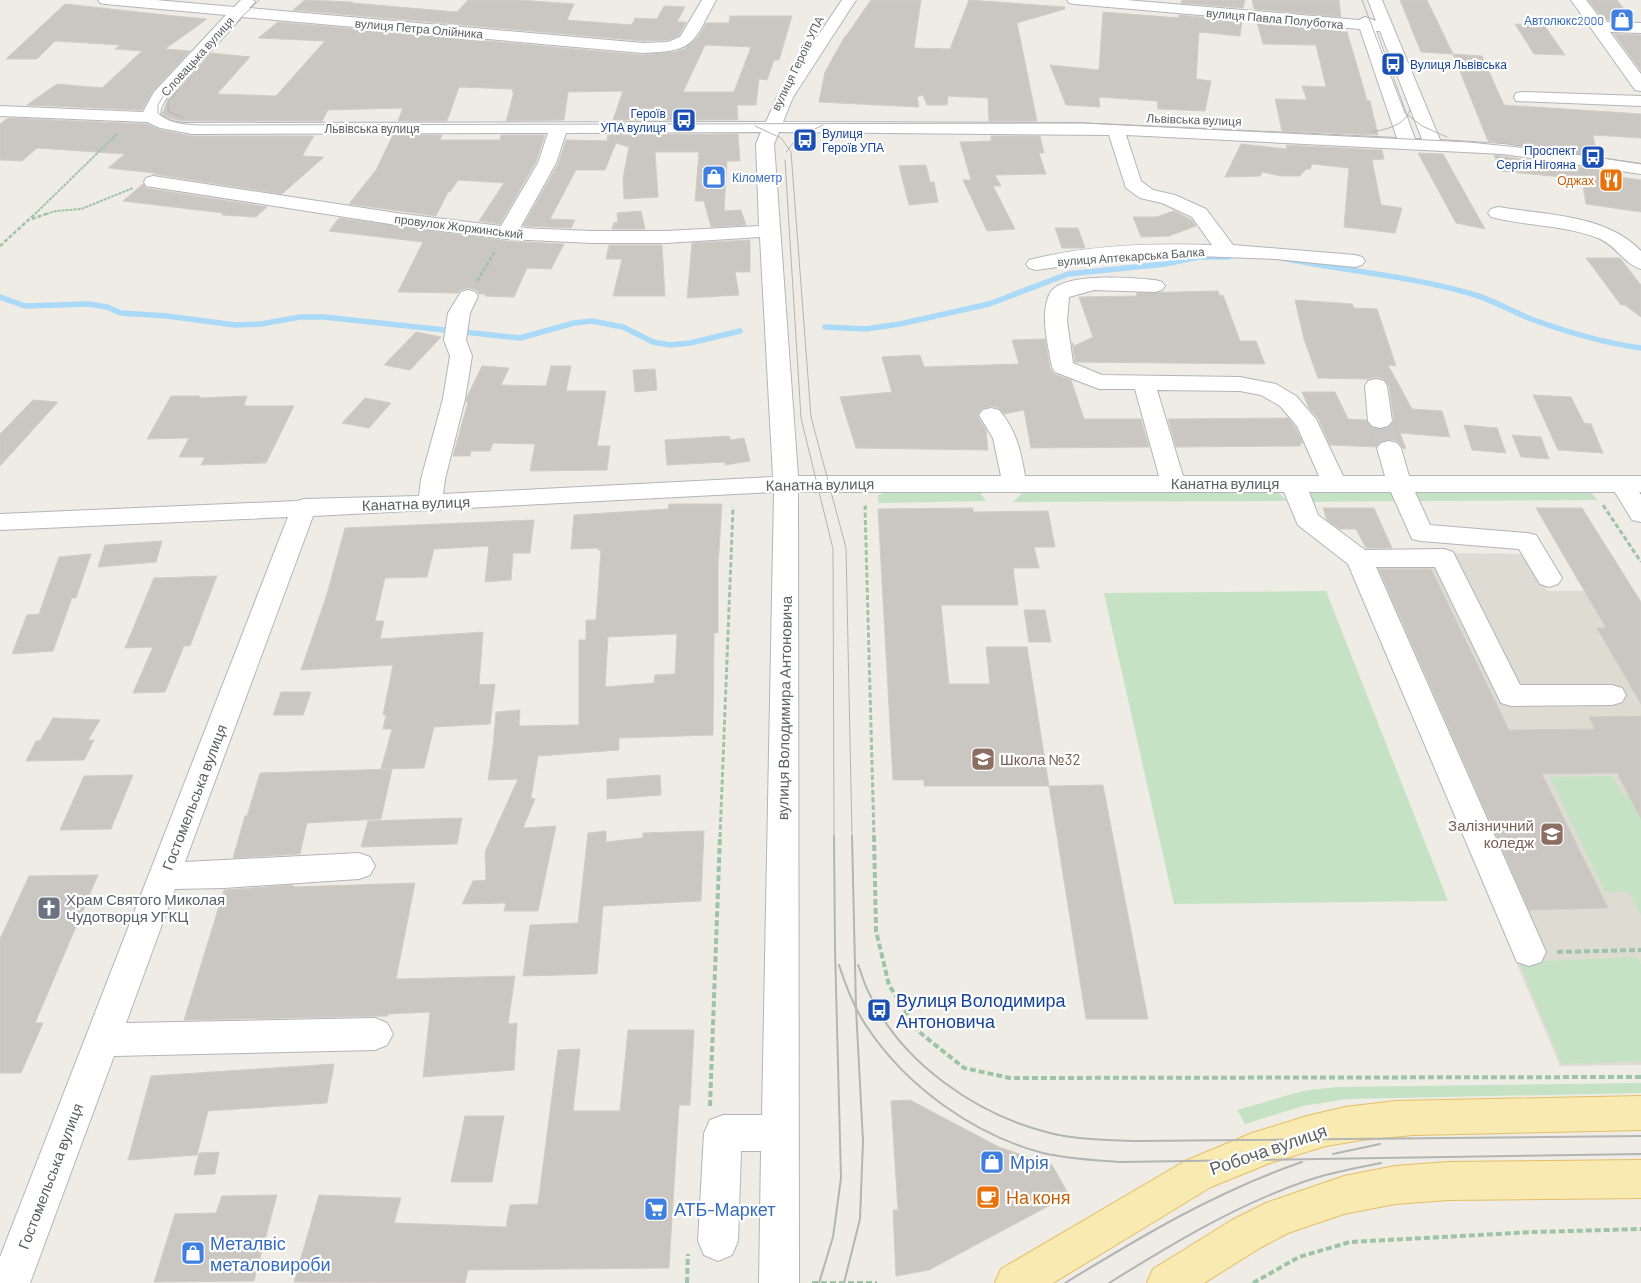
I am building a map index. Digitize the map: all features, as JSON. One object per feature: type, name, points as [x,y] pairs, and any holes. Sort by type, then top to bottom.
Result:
[{"type":"main road","name":"Робоча вулиця","points":[[1015,1283],[1198,1174],[1237,1157],[1318,1131],[1346,1124],[1396,1118],[1641,1113]]},
{"type":"main road","points":[[1167,1283],[1246,1234],[1280,1217],[1344,1195],[1395,1185],[1448,1181],[1641,1179]]},
{"type":"street","name":"вулиця Петра Олійника","points":[[105,0],[244,6],[644,48],[671,47],[686,40],[709,0]]},
{"type":"street","name":"вулиця Героїв УПА","points":[[772,125],[785,97],[849,0]]},
{"type":"street","name":"вулиця Павла Полуботка","points":[[1074,0],[1104,1],[1386,27]]},
{"type":"street","points":[[1375,0],[1431,138]]},
{"type":"street","points":[[1578,0],[1641,86]]},
{"type":"street","name":"Словацька вулиця","points":[[151,116],[152,108],[160,96],[244,6]]},
{"type":"street","points":[[1360,9],[1405,136]]},
{"type":"street","name":"вулиця Героїв УПА","points":[[772,125],[774,106],[819,17]]},
{"type":"street","points":[[1598,27],[1641,28]]},
{"type":"street","points":[[1522,96],[1641,101]]},
{"type":"street","name":"Львівська вулиця","points":[[0,111],[151,116],[158,122],[169,126],[218,129],[747,127],[772,125],[1405,136]]},
{"type":"street","name":"Львівська вулиця","points":[[772,125],[816,115],[1078,115],[1431,138],[1641,169]]},
{"type":"street","name":"вулиця Володимира Антоновича","points":[[772,125],[765,144],[786,484],[779,1283]]},
{"type":"street","points":[[507,233],[547,163],[559,128]]},
{"type":"street","points":[[1116,130],[1133,184],[1146,194],[1168,199],[1199,213],[1226,250]]},
{"type":"street","name":"Львівська вулиця","points":[[1431,138],[1498,136],[1641,156]]},
{"type":"street","name":"провулок Жоржинський","points":[[153,182],[403,220],[507,233],[592,237],[666,237],[769,231]]},
{"type":"street","points":[[1498,213],[1585,228],[1603,233],[1619,241],[1641,263]]},
{"type":"street","name":"вулиця Аптекарська Балка","points":[[1036,264],[1071,257],[1226,250],[1277,252],[1355,261]]},
{"type":"street","points":[[1155,286],[1100,283],[1070,288],[1059,294],[1056,306],[1057,328],[1063,367],[1099,382],[1240,384],[1268,389],[1288,401],[1308,424],[1334,483]]},
{"type":"street","points":[[430,502],[433,479],[454,399],[461,356],[456,331],[459,313],[468,296]]},
{"type":"street","points":[[1144,383],[1173,483]]},
{"type":"street","points":[[1376,386],[1380,421]]},
{"type":"street","points":[[991,415],[1001,425],[1006,438],[1014,482]]},
{"type":"street","points":[[1389,448],[1399,483],[1421,533],[1527,541],[1549,578]]},
{"type":"street","name":"Канатна вулиця","points":[[0,522],[786,484],[1014,482],[1631,484]]},
{"type":"street","points":[[1293,483],[1307,519],[1359,559],[1529,952]]},
{"type":"street","points":[[1631,484],[1641,514]]},
{"type":"street","name":"Гостомельська вулиця","points":[[10,1283],[304,507]]},
{"type":"street","points":[[1359,559],[1444,558],[1511,696],[1612,695]]},
{"type":"street","points":[[164,876],[224,875],[359,866]]},
{"type":"street","points":[[102,1040],[375,1034]]},
{"type":"street","points":[[703,1243],[723,1133],[780,1133]]},
{"type":"path","points":[[0,246],[113,140],[124,126],[138,119],[151,116]]},
{"type":"path","points":[[29,220],[56,211],[80,209],[112,198],[129,189],[153,182]]},
{"type":"path","points":[[468,296],[507,233]]},
{"type":"path","points":[[710,1115],[734,487]]},
{"type":"path","points":[[1602,504],[1641,562]]},
{"type":"path","points":[[875,507],[865,507],[876,931],[888,985],[918,1032],[964,1068],[1010,1078],[1641,1077]]},
{"type":"path","points":[[1529,952],[1641,950]]},
{"type":"path","points":[[1253,1283],[1299,1257],[1350,1242],[1534,1232],[1641,1229]]},
{"type":"path","points":[[687,1283],[703,1243]]},
{"type":"path","points":[[812,1283],[876,1283]]},
{"type":"shaded area","name":"Залізничний коледж","points":[[1361,552],[1527,554],[1547,591],[1634,590],[1641,602],[1641,1065],[1560,1066],[1347,561]]},
{"type":"green space","points":[[899,489],[978,490],[986,501],[878,503],[878,495]]},
{"type":"green space","points":[[1277,491],[1287,501],[1013,502],[1023,492]]},
{"type":"green space","points":[[1311,491],[1390,491],[1401,501],[1306,502]]},
{"type":"green space","points":[[1414,492],[1592,493],[1597,500],[1413,501]]},
{"type":"green space","points":[[1326,591],[1448,901],[1174,904],[1104,593]]},
{"type":"green space","points":[[1613,776],[1623,795],[1641,795],[1641,916],[1629,891],[1605,892],[1550,777]]},
{"type":"green space","points":[[1637,957],[1641,964],[1641,1061],[1562,1064],[1519,962]]},
{"type":"green space","points":[[1641,1083],[1641,1093],[1347,1099],[1303,1106],[1245,1124],[1237,1110],[1303,1091],[1336,1087]]},
{"type":"building","points":[[305,0],[353,2],[457,12],[468,0],[519,0],[574,4],[567,20],[632,25],[635,18],[657,19],[664,6],[685,7],[677,22],[686,22],[679,36],[668,40],[643,41],[293,10]]},
{"type":"building","points":[[871,0],[921,0],[914,48],[950,49],[969,0],[1065,7],[1065,9],[1017,23],[1037,121],[989,121],[988,98],[948,96],[947,105],[927,105],[923,95],[917,97],[919,107],[819,102],[825,72],[845,36]]},
{"type":"building","points":[[1182,0],[1245,0],[1243,8],[1181,3]]},
{"type":"building","points":[[1252,0],[1339,0],[1341,17],[1254,9]]},
{"type":"building","points":[[1400,0],[1427,0],[1453,54],[1421,52]]},
{"type":"building","points":[[1588,0],[1617,0],[1634,21],[1604,20]]},
{"type":"building","points":[[65,4],[207,19],[165,49],[190,51],[153,91],[142,110],[27,105],[57,84],[102,88],[142,51],[115,49],[120,45],[55,41],[37,59],[6,59]]},
{"type":"building","points":[[1103,12],[1179,18],[1179,15],[1242,21],[1240,36],[1199,32],[1196,79],[1211,81],[1205,111],[1158,109],[1157,101],[1099,97],[1100,107],[1066,105],[1050,65],[1099,70]]},
{"type":"building","points":[[730,16],[792,16],[779,60],[774,60],[767,80],[759,79],[756,105],[737,105],[738,120],[613,120],[623,91],[568,92],[564,120],[506,121],[514,92],[512,92],[513,89],[459,87],[447,121],[398,121],[403,108],[328,110],[322,121],[183,121],[162,114],[168,100],[211,53],[250,57],[217,94],[276,96],[325,41],[258,38],[278,22],[643,55],[674,52],[684,49],[698,37],[706,23],[729,23]],"holes":[[[705,45],[751,47],[734,92],[683,92]]]},
{"type":"building","points":[[1257,22],[1342,29],[1343,32],[1347,32],[1367,100],[1370,101],[1378,135],[1282,131],[1275,99],[1307,100],[1302,86],[1326,87],[1316,45],[1263,44]]},
{"type":"building","points":[[1515,24],[1544,25],[1565,55],[1534,54]]},
{"type":"building","points":[[1614,34],[1641,35],[1641,71]]},
{"type":"building","points":[[1453,54],[1482,56],[1504,105],[1641,114],[1641,138],[1593,135],[1597,156],[1488,141]]},
{"type":"building","points":[[8,118],[147,124],[160,130],[192,136],[314,136],[302,156],[324,157],[282,194],[153,174],[155,173],[108,168],[125,154],[37,148],[22,161],[0,160],[0,124]]},
{"type":"building","points":[[738,134],[740,161],[727,161],[724,211],[741,210],[746,225],[711,227],[704,201],[695,201],[699,152],[655,152],[658,197],[624,199],[623,178],[629,147],[616,143],[605,170],[576,170],[550,219],[575,220],[571,228],[523,226],[558,164],[566,140],[609,141],[607,140],[608,135]]},
{"type":"building","points":[[393,135],[442,135],[440,140],[500,140],[501,135],[545,135],[536,162],[500,224],[479,221],[504,183],[458,180],[450,192],[448,192],[436,216],[349,204],[376,170]]},
{"type":"building","points":[[991,136],[1040,136],[1044,153],[1039,153],[1046,174],[995,175],[1001,186],[993,186],[1015,229],[987,231],[963,180],[971,180],[960,142],[991,141]]},
{"type":"building","points":[[1241,144],[1287,149],[1286,145],[1382,150],[1384,159],[1372,160],[1381,205],[1402,208],[1395,233],[1344,227],[1349,168],[1312,164],[1310,169],[1306,169],[1300,176],[1281,176],[1262,172],[1260,176],[1225,177]]},
{"type":"building","points":[[1418,153],[1443,154],[1485,229],[1456,223]]},
{"type":"building","points":[[1494,155],[1599,170],[1600,174],[1641,180],[1641,212],[1586,204],[1582,179],[1500,171]]},
{"type":"building","points":[[926,165],[930,182],[934,182],[938,202],[909,205],[899,166]]},
{"type":"building","points":[[143,184],[146,188],[267,207],[256,217],[222,215],[223,213],[123,201]]},
{"type":"building","points":[[641,211],[645,229],[612,229],[614,222],[618,223],[617,213]]},
{"type":"building","points":[[1174,211],[1192,220],[1196,226],[1169,236],[1141,237],[1133,217],[1156,217]]},
{"type":"building","points":[[339,218],[507,241],[564,244],[551,269],[527,268],[514,297],[485,296],[485,294],[479,294],[476,290],[469,288],[460,290],[458,293],[398,292],[423,242],[329,231]]},
{"type":"building","points":[[1055,228],[1078,228],[1085,248],[1062,248]]},
{"type":"building","points":[[750,240],[750,272],[735,272],[739,295],[687,298],[692,243]]},
{"type":"building","points":[[609,245],[662,245],[665,296],[613,296],[622,259],[606,259]]},
{"type":"building","points":[[1586,258],[1620,258],[1641,285],[1641,317],[1625,305],[1621,305]]},
{"type":"building","points":[[1218,291],[1220,296],[1223,295],[1240,341],[1256,341],[1265,364],[1075,362],[1072,342],[1074,346],[1093,337],[1079,297],[1137,296],[1136,293]]},
{"type":"building","points":[[1295,300],[1352,304],[1354,308],[1377,309],[1396,366],[1388,365],[1412,409],[1442,411],[1450,437],[1400,433],[1406,449],[1397,441],[1389,439],[1381,441],[1376,447],[1330,445],[1318,418],[1309,408],[1302,392],[1335,392],[1348,419],[1366,420],[1371,427],[1380,430],[1389,427],[1394,421],[1389,386],[1384,379],[1376,377],[1368,379],[1318,378],[1304,339]]},
{"type":"building","points":[[416,332],[441,337],[410,370],[384,365]]},
{"type":"building","points":[[1045,339],[1050,368],[1054,374],[1071,380],[1084,419],[1141,419],[1149,447],[1031,448],[1024,410],[1004,414],[999,408],[991,406],[982,409],[977,415],[986,430],[988,450],[856,448],[840,397],[892,392],[882,357],[920,355],[924,367],[1019,364],[1012,340]]},
{"type":"building","points":[[482,366],[509,368],[501,385],[546,386],[551,366],[571,366],[566,391],[606,391],[597,446],[610,446],[607,470],[530,471],[535,444],[493,443],[490,451],[471,451],[470,456],[453,456],[468,402],[466,402],[467,397]]},
{"type":"building","points":[[655,369],[657,390],[635,392],[633,370]]},
{"type":"building","points":[[1533,395],[1571,397],[1584,423],[1591,424],[1603,453],[1558,450]]},
{"type":"building","points":[[171,396],[200,396],[199,398],[247,396],[244,406],[294,406],[266,463],[201,465],[205,457],[179,457],[189,438],[147,439]]},
{"type":"building","points":[[365,398],[391,403],[369,428],[342,423]]},
{"type":"building","points":[[33,400],[58,402],[0,466],[0,434]]},
{"type":"building","points":[[1288,418],[1303,443],[1300,443],[1301,446],[1176,447],[1168,419]]},
{"type":"building","points":[[1464,425],[1497,428],[1506,453],[1472,450]]},
{"type":"building","points":[[1512,435],[1541,437],[1549,459],[1521,457]]},
{"type":"building","points":[[729,436],[731,440],[744,438],[750,461],[725,465],[725,462],[667,465],[665,440]]},
{"type":"building","points":[[669,504],[722,504],[718,567],[718,633],[714,633],[713,735],[619,738],[619,750],[538,756],[531,798],[535,799],[523,828],[556,826],[538,911],[504,911],[506,903],[462,904],[473,881],[486,880],[485,852],[518,779],[488,780],[496,712],[520,710],[519,726],[579,725],[579,640],[586,640],[586,620],[596,620],[601,550],[598,550],[598,548],[571,549],[574,515],[668,509]],"holes":[[[677,634],[675,674],[655,675],[654,683],[605,687],[608,637]]]},
{"type":"building","points":[[973,508],[973,512],[1048,511],[1055,547],[1034,547],[1039,568],[1013,568],[1018,605],[941,605],[949,684],[990,684],[986,647],[1027,647],[1049,786],[924,786],[924,780],[893,780],[878,509]]},
{"type":"building","points":[[1323,508],[1374,508],[1392,548],[1366,548],[1356,529],[1340,529],[1327,520]]},
{"type":"building","points":[[1536,508],[1582,508],[1641,602],[1641,704],[1597,628],[1606,628]]},
{"type":"building","points":[[534,520],[530,553],[513,553],[511,580],[485,582],[489,546],[434,549],[427,577],[385,578],[375,621],[384,621],[380,639],[483,632],[479,685],[495,684],[490,724],[434,727],[424,768],[381,769],[392,729],[383,729],[386,715],[383,715],[393,665],[301,670],[327,594],[345,528]]},
{"type":"building","points":[[162,541],[156,562],[98,567],[105,545]]},
{"type":"building","points":[[91,554],[76,598],[72,598],[53,651],[12,654],[27,615],[39,614],[59,557]]},
{"type":"building","points":[[1379,569],[1431,569],[1509,730],[1595,729],[1589,717],[1641,716],[1641,819],[1617,773],[1542,774],[1608,908],[1529,910]]},
{"type":"building","points":[[217,576],[190,646],[184,646],[165,692],[133,693],[153,647],[125,648],[154,578]]},
{"type":"building","points":[[1024,610],[1045,610],[1051,642],[1029,642]]},
{"type":"building","points":[[281,692],[311,692],[303,715],[273,715]]},
{"type":"building","points":[[53,718],[100,720],[88,740],[94,740],[84,760],[26,761],[36,741],[40,741]]},
{"type":"building","points":[[392,769],[381,819],[307,823],[300,854],[233,858],[260,773]]},
{"type":"building","points":[[133,775],[111,829],[60,830],[84,776]]},
{"type":"building","points":[[660,775],[661,795],[607,799],[607,779]]},
{"type":"building","points":[[1103,785],[1148,1019],[1086,1019],[1049,786]]},
{"type":"building","points":[[462,818],[457,844],[361,847],[368,821]]},
{"type":"building","points":[[606,831],[606,842],[643,838],[643,833],[704,831],[701,901],[603,906],[597,974],[523,976],[530,925],[578,923],[588,833]]},
{"type":"building","name":"Храм Святого Миколая Чудотворця УГКЦ","points":[[98,875],[35,1023],[43,1023],[21,1073],[0,1073],[0,939],[29,876]]},
{"type":"building","points":[[415,883],[396,979],[515,976],[508,1024],[517,1023],[514,1070],[423,1077],[430,1012],[388,1014],[388,1016],[184,1020],[224,890],[293,885],[293,887]]},
{"type":"building","points":[[628,1030],[694,1030],[690,1105],[679,1105],[669,1268],[468,1270],[465,1283],[294,1282],[319,1195],[401,1198],[394,1223],[506,1227],[510,1205],[538,1204],[558,1050],[580,1049],[573,1111],[620,1111]]},
{"type":"building","points":[[334,1064],[327,1103],[208,1111],[197,1155],[128,1160],[151,1076]]},
{"type":"building","points":[[910,1100],[999,1147],[1052,1165],[1069,1195],[929,1270],[896,1276],[893,1210],[898,1210],[891,1101]]},
{"type":"building","points":[[465,1116],[504,1116],[492,1182],[451,1182]]},
{"type":"building","points":[[219,1152],[215,1174],[194,1175],[199,1153]]},
{"type":"building","points":[[277,1195],[254,1281],[154,1282],[175,1214],[216,1213],[222,1196]]},
{"type":"waterway","points":[[825,327],[866,329],[900,324],[989,304],[1068,274],[1165,264],[1199,257],[1229,257]]},
{"type":"waterway","points":[[1282,258],[1449,288],[1480,296],[1531,319],[1572,333],[1641,348]]},
{"type":"waterway","points":[[0,297],[25,306],[88,304],[107,307],[121,313],[167,316],[235,325],[261,324],[300,317],[324,317],[520,338],[574,323],[592,321],[623,327],[653,342],[670,345],[690,343],[740,331]]},
{"type":"tunnel","points":[[1380,421],[1389,448]]},
{"type":"tram line","points":[[259,0],[165,93],[158,105],[158,113],[163,117],[183,124],[200,125],[1083,123],[1469,142],[1558,151],[1641,164]]},
{"type":"tram line","points":[[1362,0],[1407,115]]},
{"type":"tram line","points":[[178,90],[168,102],[168,111],[183,118]]},
{"type":"tram line","points":[[1407,115],[1410,110]]},
{"type":"tram line","points":[[1372,132],[1389,128],[1404,120],[1407,115]]},
{"type":"tram line","points":[[1407,115],[1422,126],[1447,137]]},
{"type":"tram line","points":[[789,149],[797,138],[823,125]]},
{"type":"tram line","points":[[755,126],[781,138],[789,149]]},
{"type":"tram line","points":[[786,152],[789,149]]},
{"type":"tram line","points":[[789,149],[791,152],[811,417],[846,548],[852,837]]},
{"type":"tram line","points":[[785,160],[801,418],[833,549],[834,837]]},
{"type":"tram line","points":[[819,1283],[833,1237],[841,1178],[834,836]]},
{"type":"tram line","points":[[852,836],[856,1008]]},
{"type":"tram line","points":[[839,965],[856,1008]]},
{"type":"tram line","points":[[858,965],[867,990],[883,1018],[901,1042],[921,1063],[969,1099],[1023,1125],[1050,1133],[1071,1137],[1137,1141],[1641,1136]]},
{"type":"tram line","points":[[844,1283],[860,1219],[863,1141],[856,1008]]},
{"type":"tram line","points":[[856,1008],[883,1049],[922,1088],[944,1106],[992,1134],[1017,1145],[1052,1155],[1119,1162],[1641,1154]]},
{"type":"tram line","points":[[1333,1154],[1380,1144]]},
{"type":"tram line","points":[[1065,1283],[1180,1216],[1240,1187],[1302,1162]]},
{"type":"tram line","points":[[1109,1283],[1205,1226],[1255,1202],[1315,1178],[1381,1163]]},
{"type":"place","name":"Автолюкс2000","points":[[1622,20]]},
{"type":"place","name":"Вулиця Львівська","points":[[1393,64]]},
{"type":"place","name":"Героїв УПА вулиця","points":[[684,120]]},
{"type":"place","name":"Вулиця Героїв УПА","points":[[805,140]]},
{"type":"place","name":"Проспект Сергія Нігояна","points":[[1593,157]]},
{"type":"place","name":"Кілометр","points":[[714,177]]},
{"type":"place","name":"Оджах","points":[[1611,180]]},
{"type":"place","name":"Школа №32","points":[[983,759]]},
{"type":"place","name":"Залізничний коледж","points":[[1552,834]]},
{"type":"place","name":"Храм Святого Миколая Чудотворця УГКЦ","points":[[49,908]]},
{"type":"place","name":"Вулиця Володимира Антоновича","points":[[879,1010]]},
{"type":"place","name":"Мрія","points":[[992,1162]]},
{"type":"place","name":"На коня","points":[[988,1197]]},
{"type":"place","name":"АТБ-Маркет","points":[[656,1209]]},
{"type":"place","name":"Металвіс металовироби","points":[[193,1253]]}]
